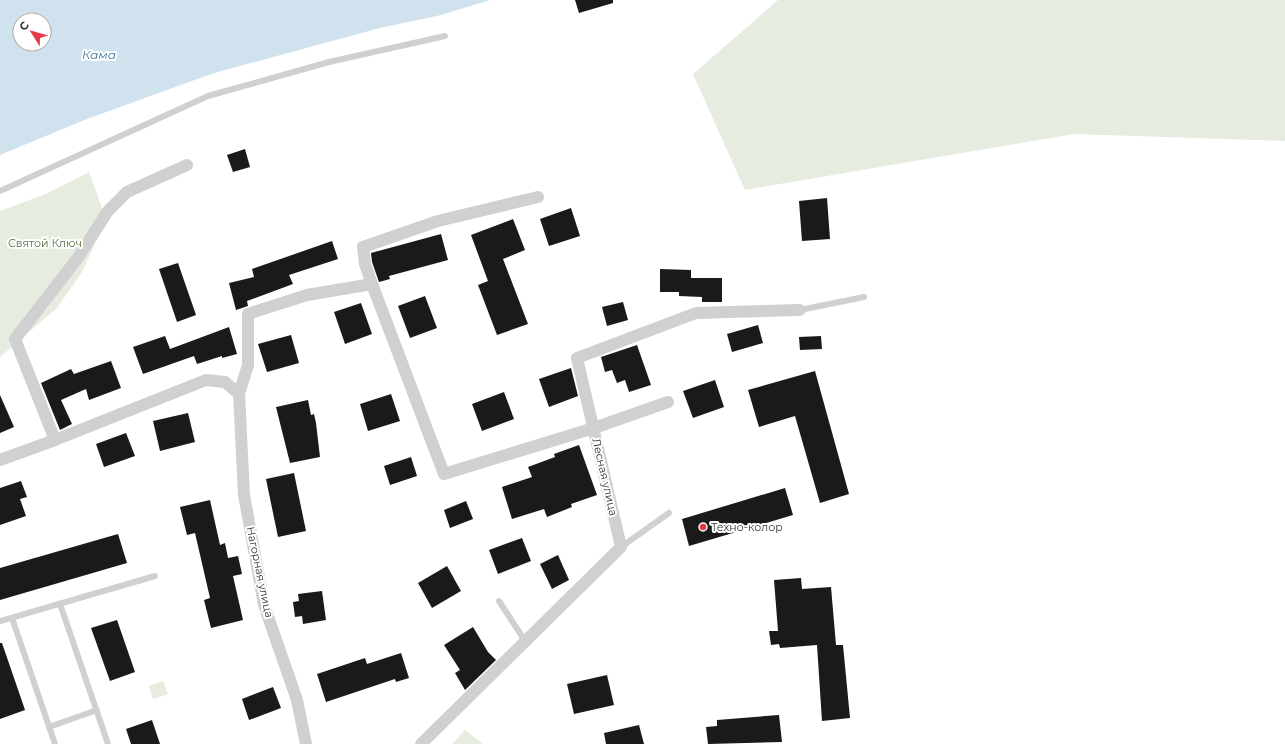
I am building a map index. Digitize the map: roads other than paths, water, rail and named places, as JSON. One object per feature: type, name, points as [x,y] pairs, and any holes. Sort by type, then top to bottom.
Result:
[{"type":"street","points":[[54,440],[15,339],[78,259],[108,211],[127,192],[187,165]]},
{"type":"street","points":[[538,197],[438,222],[363,247],[365,264],[372,284],[444,474],[594,428],[668,402]]},
{"type":"street","name":"Нагорная улица","points":[[306,744],[297,700],[264,605],[244,495],[239,394],[248,365],[248,314],[307,296],[372,284]]},
{"type":"street","name":"Лесная улица","points":[[621,547],[577,358],[696,314],[800,310]]},
{"type":"street","points":[[0,460],[206,380],[225,382],[239,394]]},
{"type":"street","points":[[421,744],[479,689],[525,641],[621,547]]},
{"type":"lane","points":[[0,191],[208,96],[329,62],[444,36]]},
{"type":"lane","points":[[800,310],[864,297]]},
{"type":"lane","points":[[621,547],[669,513]]},
{"type":"lane","points":[[0,621],[156,576]]},
{"type":"lane","points":[[499,601],[525,641]]},
{"type":"lane","points":[[60,604],[108,744]]},
{"type":"lane","points":[[12,618],[55,744]]},
{"type":"lane","points":[[49,727],[96,710]]},
{"type":"water","name":"Кама","points":[[0,0],[490,0],[441,15],[380,28],[214,73],[87,119],[0,155]]},
{"type":"place","name":"Техно-колор","points":[[703,527]]},
{"type":"park label","name":"Святой Ключ","points":[[45,243]]}]
